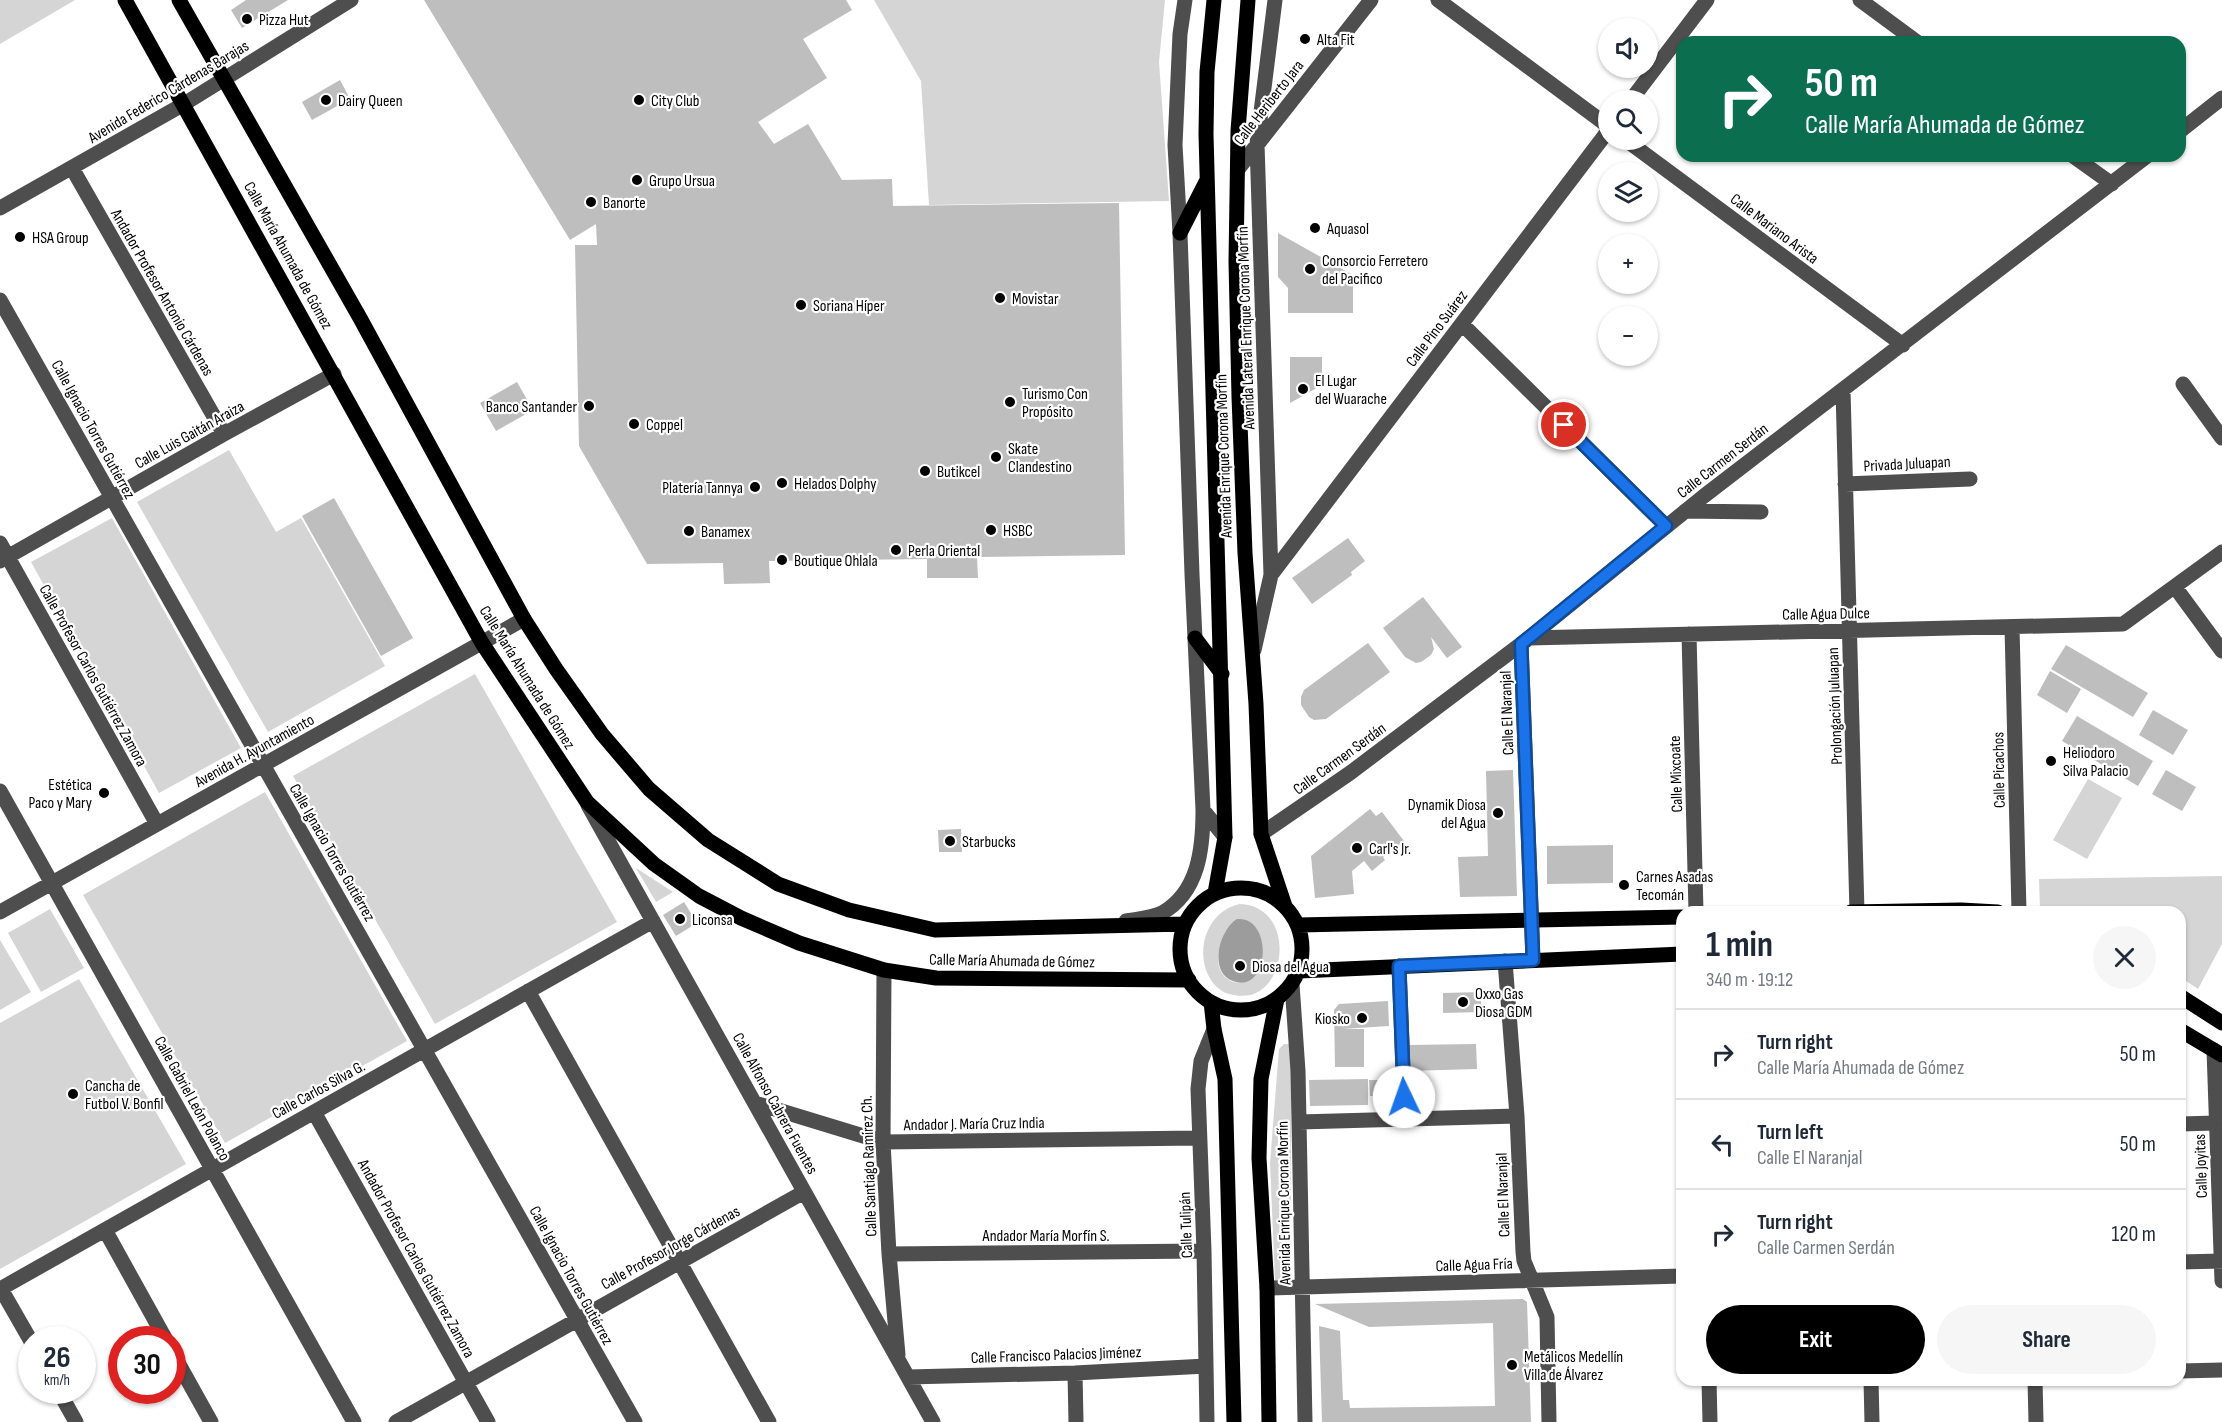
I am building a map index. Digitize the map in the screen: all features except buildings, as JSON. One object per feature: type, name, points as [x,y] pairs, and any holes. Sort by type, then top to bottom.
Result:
[{"type":"main road","name":"Calle María Ahumada de Gómez","points":[[125,0],[482,642],[587,802],[654,864],[699,896],[741,918],[799,943],[884,970],[936,978],[1189,980]]},
{"type":"main road","name":"Calle María Ahumada de Gómez","points":[[179,0],[348,297],[524,619],[602,734],[649,789],[708,840],[778,884],[849,910],[935,930],[1185,924]]},
{"type":"main road","name":"Avenida Enrique Corona Morfín","points":[[1214,0],[1208,72],[1207,180],[1226,837],[1215,893]]},
{"type":"main road","name":"Avenida Enrique Corona Morfín","points":[[1248,0],[1238,131],[1236,262],[1245,553],[1253,653],[1261,834],[1285,906],[1298,925],[1303,956],[1295,978],[1277,999],[1262,1007],[1245,1010],[1227,1008],[1211,1002],[1198,993],[1181,962],[1180,943],[1185,924],[1192,912],[1215,893],[1233,888],[1252,888],[1270,894],[1285,906]]},
{"type":"main road","points":[[1180,233],[1207,180]]},
{"type":"main road","points":[[1195,638],[1222,674]]},
{"type":"main road","points":[[1298,925],[1676,917]]},
{"type":"main road","points":[[1295,978],[1399,966],[1676,954]]},
{"type":"main road","name":"Avenida Enrique Corona Morfín","points":[[1269,1422],[1267,1288],[1259,1158],[1261,1080],[1277,999]]},
{"type":"main road","points":[[2186,1000],[2222,1023]]},
{"type":"main road","points":[[1211,1002],[1225,1079],[1234,1422]]},
{"type":"main road","points":[[2186,1034],[2218,1053]]},
{"type":"street","name":"Avenida Federico Cárdenas Barajas","points":[[0,208],[184,104],[351,0]]},
{"type":"street","points":[[1101,926],[1161,913],[1177,900],[1193,879],[1202,847],[1203,810],[1175,145],[1180,34],[1185,0]]},
{"type":"street","name":"Avenida Lateral Enrique Corona Morfín","points":[[1253,653],[1271,575],[1257,144],[1275,0]]},
{"type":"street","name":"Calle Heriberto Jara","points":[[1238,169],[1371,0]]},
{"type":"street","points":[[1438,0],[1598,119]]},
{"type":"street","points":[[1680,36],[1707,0]]},
{"type":"street","points":[[1860,0],[1909,36]]},
{"type":"street","points":[[1639,90],[1676,41]]},
{"type":"street","points":[[2186,126],[2222,98]]},
{"type":"street","name":"Calle Pino Suárez","points":[[1271,575],[1598,144]]},
{"type":"street","name":"Calle Mariano Arista","points":[[1640,150],[1903,345]]},
{"type":"street","points":[[2081,162],[2112,184]]},
{"type":"street","name":"Calle Carmen Serdán","points":[[1261,834],[1350,773],[1525,641],[1685,511],[2140,162]]},
{"type":"street","name":"Andador Profesor Antonio Cárdenas","points":[[72,168],[224,434]]},
{"type":"street","name":"Calle Ignacio Torres Gutiérrez","points":[[0,300],[634,1422]]},
{"type":"street","points":[[1462,324],[1666,526]]},
{"type":"street","name":"Calle Luis Gaitán Araiza","points":[[2,553],[112,498],[334,374]]},
{"type":"street","points":[[2183,384],[2222,438]]},
{"type":"street","name":"Prolongación Juluapan","points":[[1843,390],[1857,906]]},
{"type":"street","name":"Privada Juluapan","points":[[1845,484],[1970,478]]},
{"type":"street","points":[[1685,511],[1761,512]]},
{"type":"street","points":[[2222,552],[2175,587],[2222,651]]},
{"type":"street","name":"Calle Profesor Carlos Gutiérrez Zamora","points":[[2,553],[157,824]]},
{"type":"street","name":"Calle Agua Dulce","points":[[1525,641],[1689,634],[2123,624],[2175,587]]},
{"type":"street","name":"Avenida H. Ayuntamiento","points":[[0,912],[524,619]]},
{"type":"street","name":"Calle Picachos","points":[[2013,627],[2019,906]]},
{"type":"street","name":"Calle Mixcoate","points":[[1689,634],[1696,906]]},
{"type":"street","name":"Calle El Naranjal","points":[[1525,641],[1533,960]]},
{"type":"street","name":"Calle Gabriel León Polanco","points":[[0,791],[354,1422]]},
{"type":"street","name":"Calle Alfonso Cabrera Fuentes","points":[[587,802],[933,1422]]},
{"type":"street","points":[[1203,810],[1226,837]]},
{"type":"street","name":"Calle Carlos Silva G.","points":[[0,1289],[653,921]]},
{"type":"street","name":"Calle El Naranjal","points":[[1506,962],[1517,1116],[1523,1252],[1547,1317],[1549,1422]]},
{"type":"street","points":[[1399,966],[1406,1120]]},
{"type":"street","name":"Calle Santiago Ramírez Ch.","points":[[884,970],[883,1142],[889,1254],[899,1361]]},
{"type":"street","name":"Avenida Enrique Corona Morfín","points":[[1295,978],[1305,1422]]},
{"type":"street","points":[[528,991],[769,1422]]},
{"type":"street","name":"Calle Tulipán","points":[[1207,1422],[1198,1089],[1202,1061],[1215,1029]]},
{"type":"street","name":"Calle Joyitas","points":[[2218,1053],[2216,1123],[2222,1281]]},
{"type":"street","name":"Andador J. María Cruz India","points":[[755,1103],[883,1142],[1199,1138]]},
{"type":"street","name":"Andador Profesor Carlos Gutiérrez Zamora","points":[[314,1112],[488,1422]]},
{"type":"street","points":[[1299,1122],[1517,1116]]},
{"type":"street","points":[[2186,1124],[2216,1123]]},
{"type":"street","name":"Calle Profesor Jorge Cárdenas","points":[[396,1422],[804,1192]]},
{"type":"street","points":[[105,1230],[157,1326]]},
{"type":"street","name":"Andador María Morfín S.","points":[[889,1254],[1204,1251]]},
{"type":"street","points":[[2186,1262],[2222,1261]]},
{"type":"street","name":"Calle Agua Fría","points":[[1267,1288],[1676,1276]]},
{"type":"street","points":[[0,1289],[22,1326]]},
{"type":"street","name":"Calle Francisco Palacios Jiménez","points":[[908,1377],[1075,1373],[1206,1366]]},
{"type":"street","points":[[2186,1371],[2222,1370]]},
{"type":"street","points":[[1075,1373],[1076,1422]]},
{"type":"street","points":[[186,1377],[211,1422]]},
{"type":"street","points":[[1708,1386],[1710,1422]]},
{"type":"street","points":[[1870,1386],[1872,1422]]},
{"type":"street","points":[[2035,1386],[2036,1422]]},
{"type":"street","points":[[66,1404],[76,1422]]},
{"type":"shaded area","points":[[0,0],[75,0],[0,44]]},
{"type":"shaded area","points":[[874,0],[1165,0],[1159,62],[1169,201],[929,205],[921,81]]},
{"type":"shaded area","points":[[229,450],[276,532],[301,518],[385,666],[268,732],[137,502]]},
{"type":"shaded area","points":[[112,518],[241,748],[159,793],[31,562]]},
{"type":"shaded area","points":[[475,674],[617,922],[435,1024],[293,776]]},
{"type":"shaded area","points":[[2088,779],[2122,798],[2087,859],[2053,840]]},
{"type":"shaded area","points":[[265,792],[407,1041],[225,1143],[83,895]]},
{"type":"shaded area","points":[[636,868],[673,892],[656,902]]},
{"type":"shaded area","points":[[2222,876],[2222,944],[2198,989],[2186,981],[2186,906],[2040,906],[2039,879]]},
{"type":"shaded area","points":[[1240,904],[1259,909],[1272,921],[1278,937],[1279,954],[1275,972],[1266,986],[1252,994],[1228,994],[1214,984],[1207,973],[1203,949],[1206,936],[1218,916],[1228,908]],"holes":[[[1226,931],[1259,934],[1262,953],[1260,967],[1254,976],[1245,982],[1227,979],[1220,970],[1218,958],[1219,947]]]},
{"type":"shaded area","points":[[50,909],[84,968],[41,992],[8,933]]},
{"type":"shaded area","points":[[1237,919],[1249,921],[1257,929],[1262,941],[1263,954],[1260,967],[1254,977],[1245,982],[1233,981],[1225,976],[1219,960],[1221,941],[1225,932]]},
{"type":"shaded area","points":[[0,940],[31,992],[0,1010]]},
{"type":"shaded area","name":"Cancha de Futbol V. Bonfil","points":[[79,979],[186,1164],[0,1269],[0,1023]]},
{"type":"shaded area","points":[[1284,1044],[1291,1044],[1291,1280],[1275,1280],[1270,1163],[1279,1049]]},
{"type":"place","name":"Pizza Hut","points":[[247,19]]},
{"type":"place","name":"Alta Fit","points":[[1305,39]]},
{"type":"place","name":"Dairy Queen","points":[[326,100]]},
{"type":"place","name":"City Club","points":[[639,100]]},
{"type":"place","name":"Grupo Ursua","points":[[637,180]]},
{"type":"place","name":"Banorte","points":[[591,202]]},
{"type":"place","name":"Aquasol","points":[[1315,228]]},
{"type":"place","name":"HSA Group","points":[[20,237]]},
{"type":"place","name":"Consorcio Ferretero del Pacifico","points":[[1310,269]]},
{"type":"place","name":"Movistar","points":[[1000,298]]},
{"type":"place","name":"Soriana Híper","points":[[801,305]]},
{"type":"place","name":"El Lugar del Wuarache","points":[[1303,389]]},
{"type":"place","name":"Turismo Con Propósito","points":[[1010,402]]},
{"type":"place","name":"Banco Santander","points":[[589,406]]},
{"type":"place","name":"Coppel","points":[[634,424]]},
{"type":"place","name":"Skate Clandestino","points":[[996,457]]},
{"type":"place","name":"Butikcel","points":[[925,471]]},
{"type":"place","name":"Helados Dolphy","points":[[782,483]]},
{"type":"place","name":"Platería Tannya","points":[[755,487]]},
{"type":"place","name":"HSBC","points":[[991,530]]},
{"type":"place","name":"Banamex","points":[[689,531]]},
{"type":"place","name":"Perla Oriental","points":[[896,550]]},
{"type":"place","name":"Boutique Ohlala","points":[[782,560]]},
{"type":"place","name":"Heliodoro Silva Palacio","points":[[2051,761]]},
{"type":"place","name":"Estética Paco y Mary","points":[[104,793]]},
{"type":"place","name":"Dynamik Diosa del Agua","points":[[1498,813]]},
{"type":"place","name":"Starbucks","points":[[950,841]]},
{"type":"place","name":"Carl's Jr.","points":[[1357,848]]},
{"type":"place","name":"Carnes Asadas Tecomán","points":[[1624,885]]},
{"type":"place","name":"Liconsa","points":[[680,919]]},
{"type":"place","name":"Diosa del Agua","points":[[1240,966]]},
{"type":"place","name":"Oxxo Gas Diosa GDM","points":[[1463,1002]]},
{"type":"place","name":"Kiosko","points":[[1362,1018]]},
{"type":"place","name":"Cancha de Futbol V. Bonfil","points":[[73,1094]]},
{"type":"place","name":"Metálicos Medellín Villa de Álvarez","points":[[1512,1365]]},
{"type":"route","points":[[1404,1097],[1399,966],[1533,960],[1521,644],[1666,526],[1564,425]]}]
